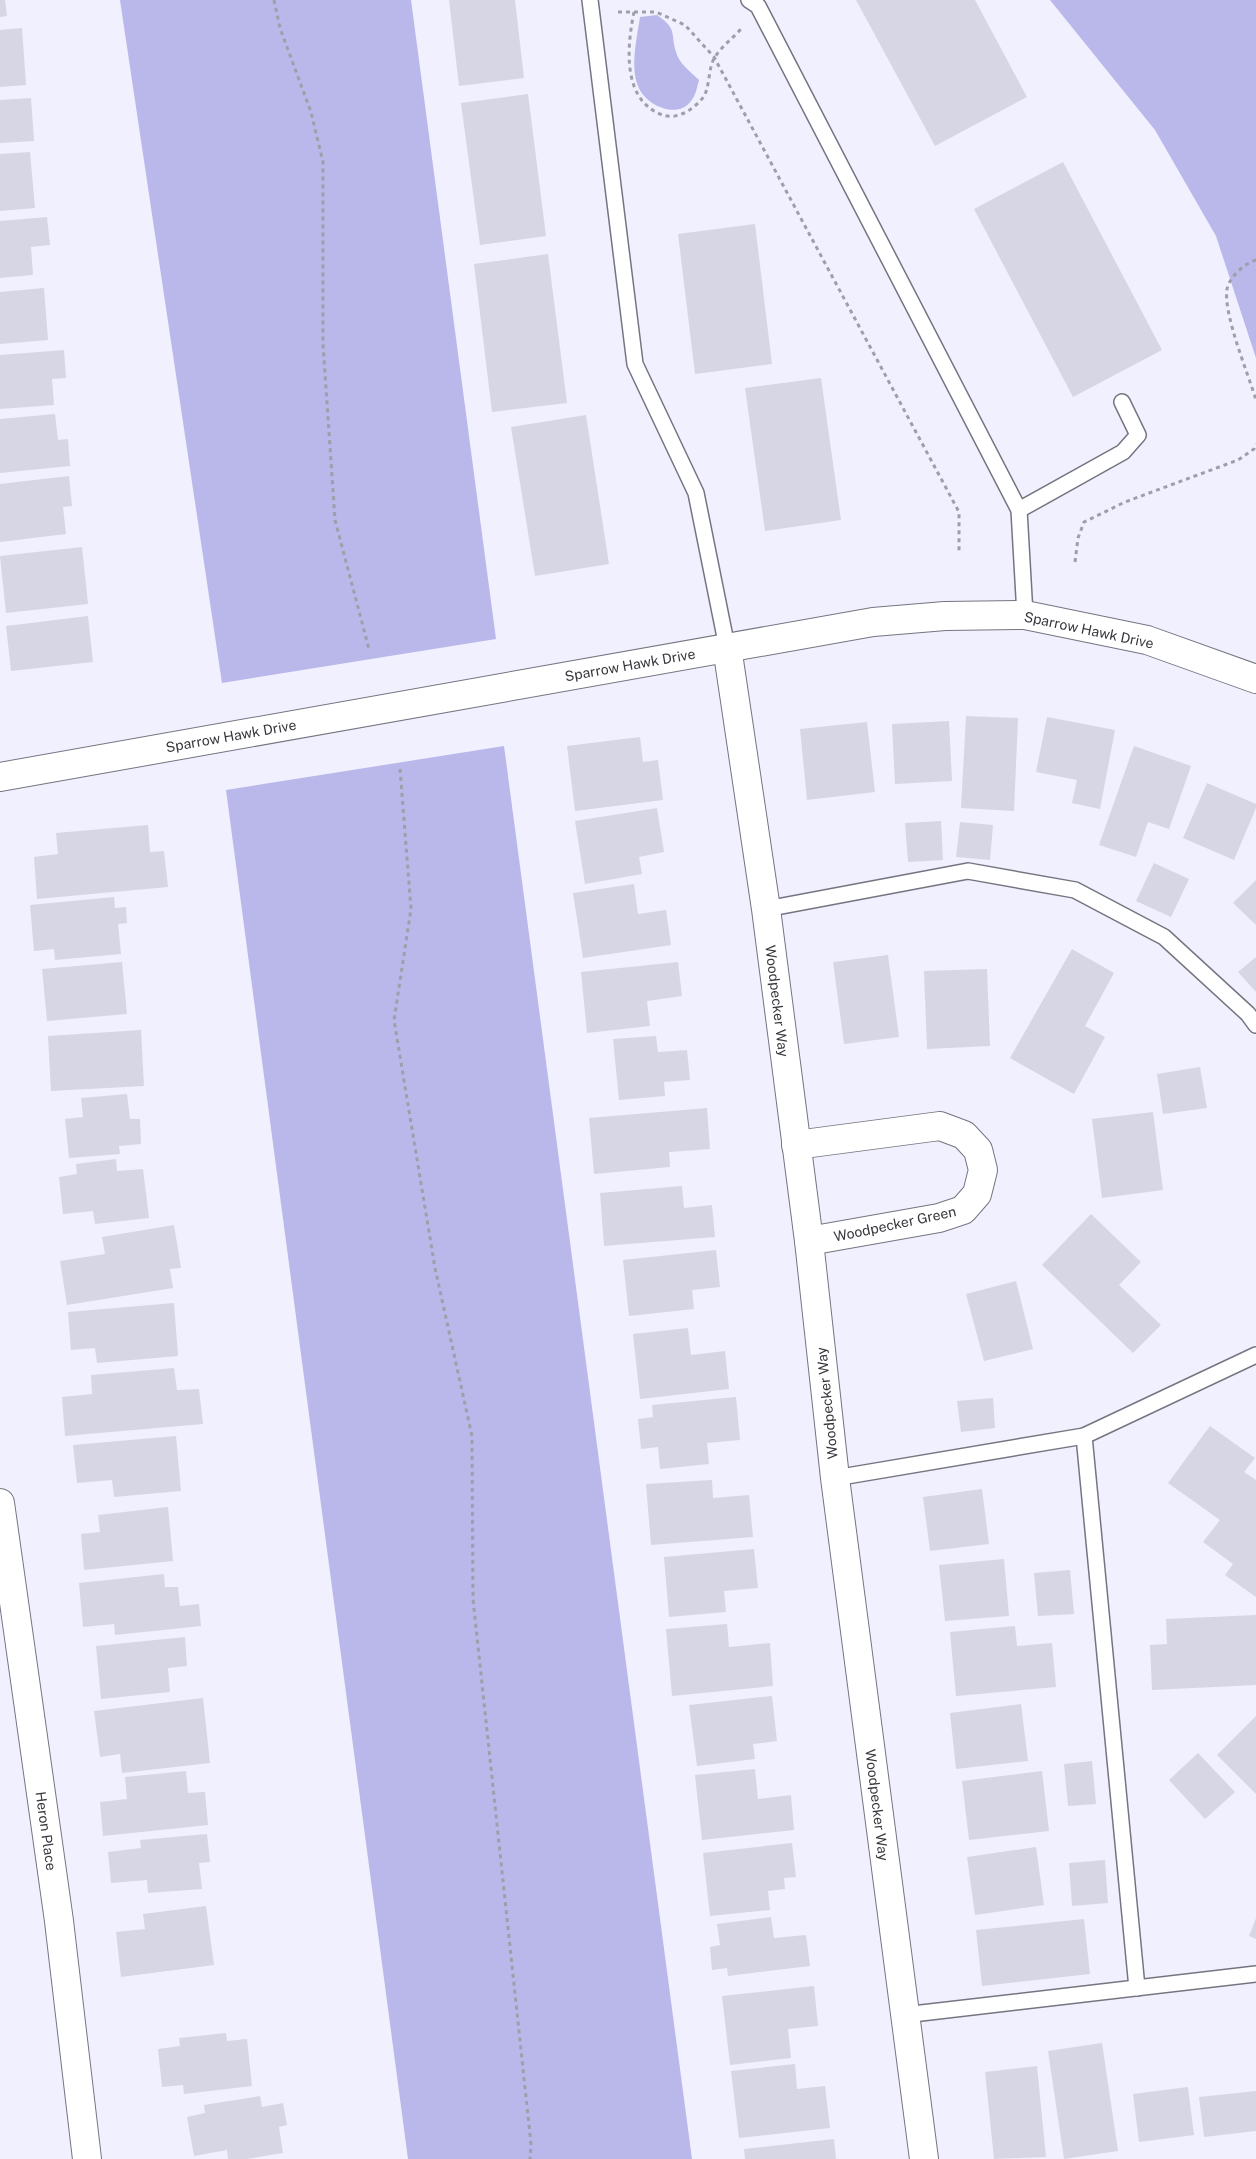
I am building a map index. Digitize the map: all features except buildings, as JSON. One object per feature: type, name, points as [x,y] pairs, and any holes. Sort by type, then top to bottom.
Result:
[{"type":"street","name":"Sparrow Hawk Drive","points":[[0,777],[873,622],[945,616],[1025,614],[1147,640],[1256,679]]},
{"type":"street","name":"Woodpecker Way","points":[[727,647],[766,909],[809,1241],[835,1478],[924,2159]]},
{"type":"street","name":"Woodpecker Green","points":[[796,1144],[940,1126],[964,1135],[978,1150],[983,1170],[977,1194],[963,1210],[939,1218],[809,1241]]},
{"type":"street","name":"Heron Place","points":[[0,1503],[59,1921],[88,2159]]},
{"type":"lane","points":[[754,3],[1019,510],[1025,614]]},
{"type":"lane","points":[[591,6],[636,364],[696,492],[727,647]]},
{"type":"lane","points":[[1019,510],[1123,452],[1138,435],[1122,402]]},
{"type":"lane","points":[[766,909],[968,871],[1075,890],[1164,937],[1248,1014],[1256,1025]]},
{"type":"lane","points":[[835,1478],[1084,1436],[1256,1355]]},
{"type":"lane","points":[[1084,1436],[1137,1988]]},
{"type":"lane","points":[[904,2015],[1256,1974]]},
{"type":"path","points":[[274,0],[280,28],[311,112],[323,162],[323,344],[335,520],[370,650]]},
{"type":"path","points":[[634,12],[628,40],[630,67],[636,92],[651,110],[667,117],[687,112],[703,98],[714,58],[741,29],[754,3]]},
{"type":"path","points":[[591,6],[634,12],[656,12],[685,25],[714,58],[959,512],[959,551]]},
{"type":"path","points":[[1256,260],[1250,262],[1233,276],[1227,289],[1229,318],[1256,400]]},
{"type":"path","points":[[1075,562],[1078,538],[1084,522],[1125,502],[1238,460],[1254,449],[1256,444]]},
{"type":"path","points":[[400,768],[411,909],[394,1020],[435,1268],[472,1436],[474,1598],[531,2144],[530,2159]]},
{"type":"shaded area","points":[[120,0],[411,0],[496,639],[222,683]]},
{"type":"shaded area","points":[[1050,0],[1256,0],[1256,358],[1216,236],[1155,130]]},
{"type":"shaded area","points":[[657,15],[671,28],[674,45],[680,60],[699,80],[693,99],[685,107],[678,109],[662,108],[647,99],[638,86],[636,78],[635,52],[640,17]]},
{"type":"shaded area","points":[[504,746],[692,2159],[408,2159],[226,790]]}]
